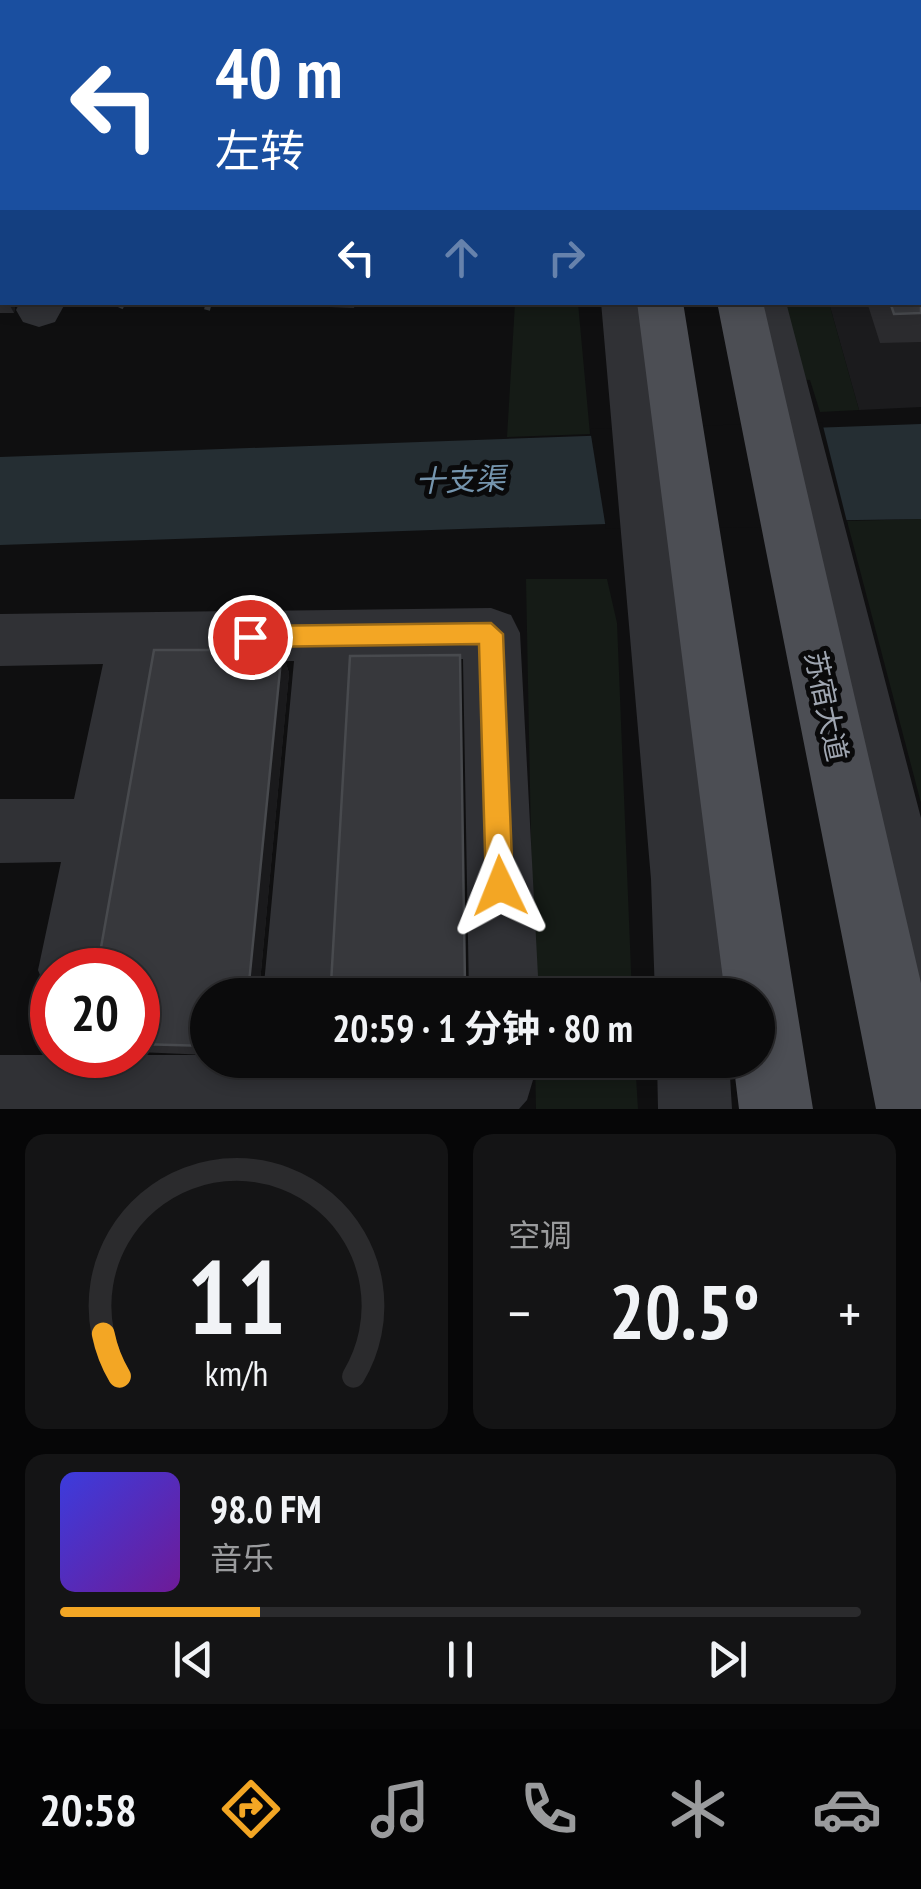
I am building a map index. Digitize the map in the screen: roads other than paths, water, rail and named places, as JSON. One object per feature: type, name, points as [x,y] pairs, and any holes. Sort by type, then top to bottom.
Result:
[{"type":"main road","points":[[656,416],[660,305]]},
{"type":"main road","name":"苏宿大道","points":[[741,305],[775,409],[807,543],[913,1109]]},
{"type":"main road","points":[[673,548],[776,1109]]},
{"type":"lane","points":[[625,305],[656,416],[673,548],[689,978]]},
{"type":"lane","points":[[763,305],[775,409]]},
{"type":"lane","points":[[807,543],[921,949]]},
{"type":"lane","points":[[0,640],[491,634],[503,978]]},
{"type":"lane","points":[[299,978],[325,636]]},
{"type":"lane","points":[[77,948],[137,638]]},
{"type":"lane","points":[[0,831],[100,830]]},
{"type":"lane","points":[[34,1088],[486,1091],[497,1078]]},
{"type":"lane","points":[[693,1078],[695,1109]]},
{"type":"water","name":"十支渠","points":[[921,424],[921,519],[606,524],[0,545],[0,457]]}]
